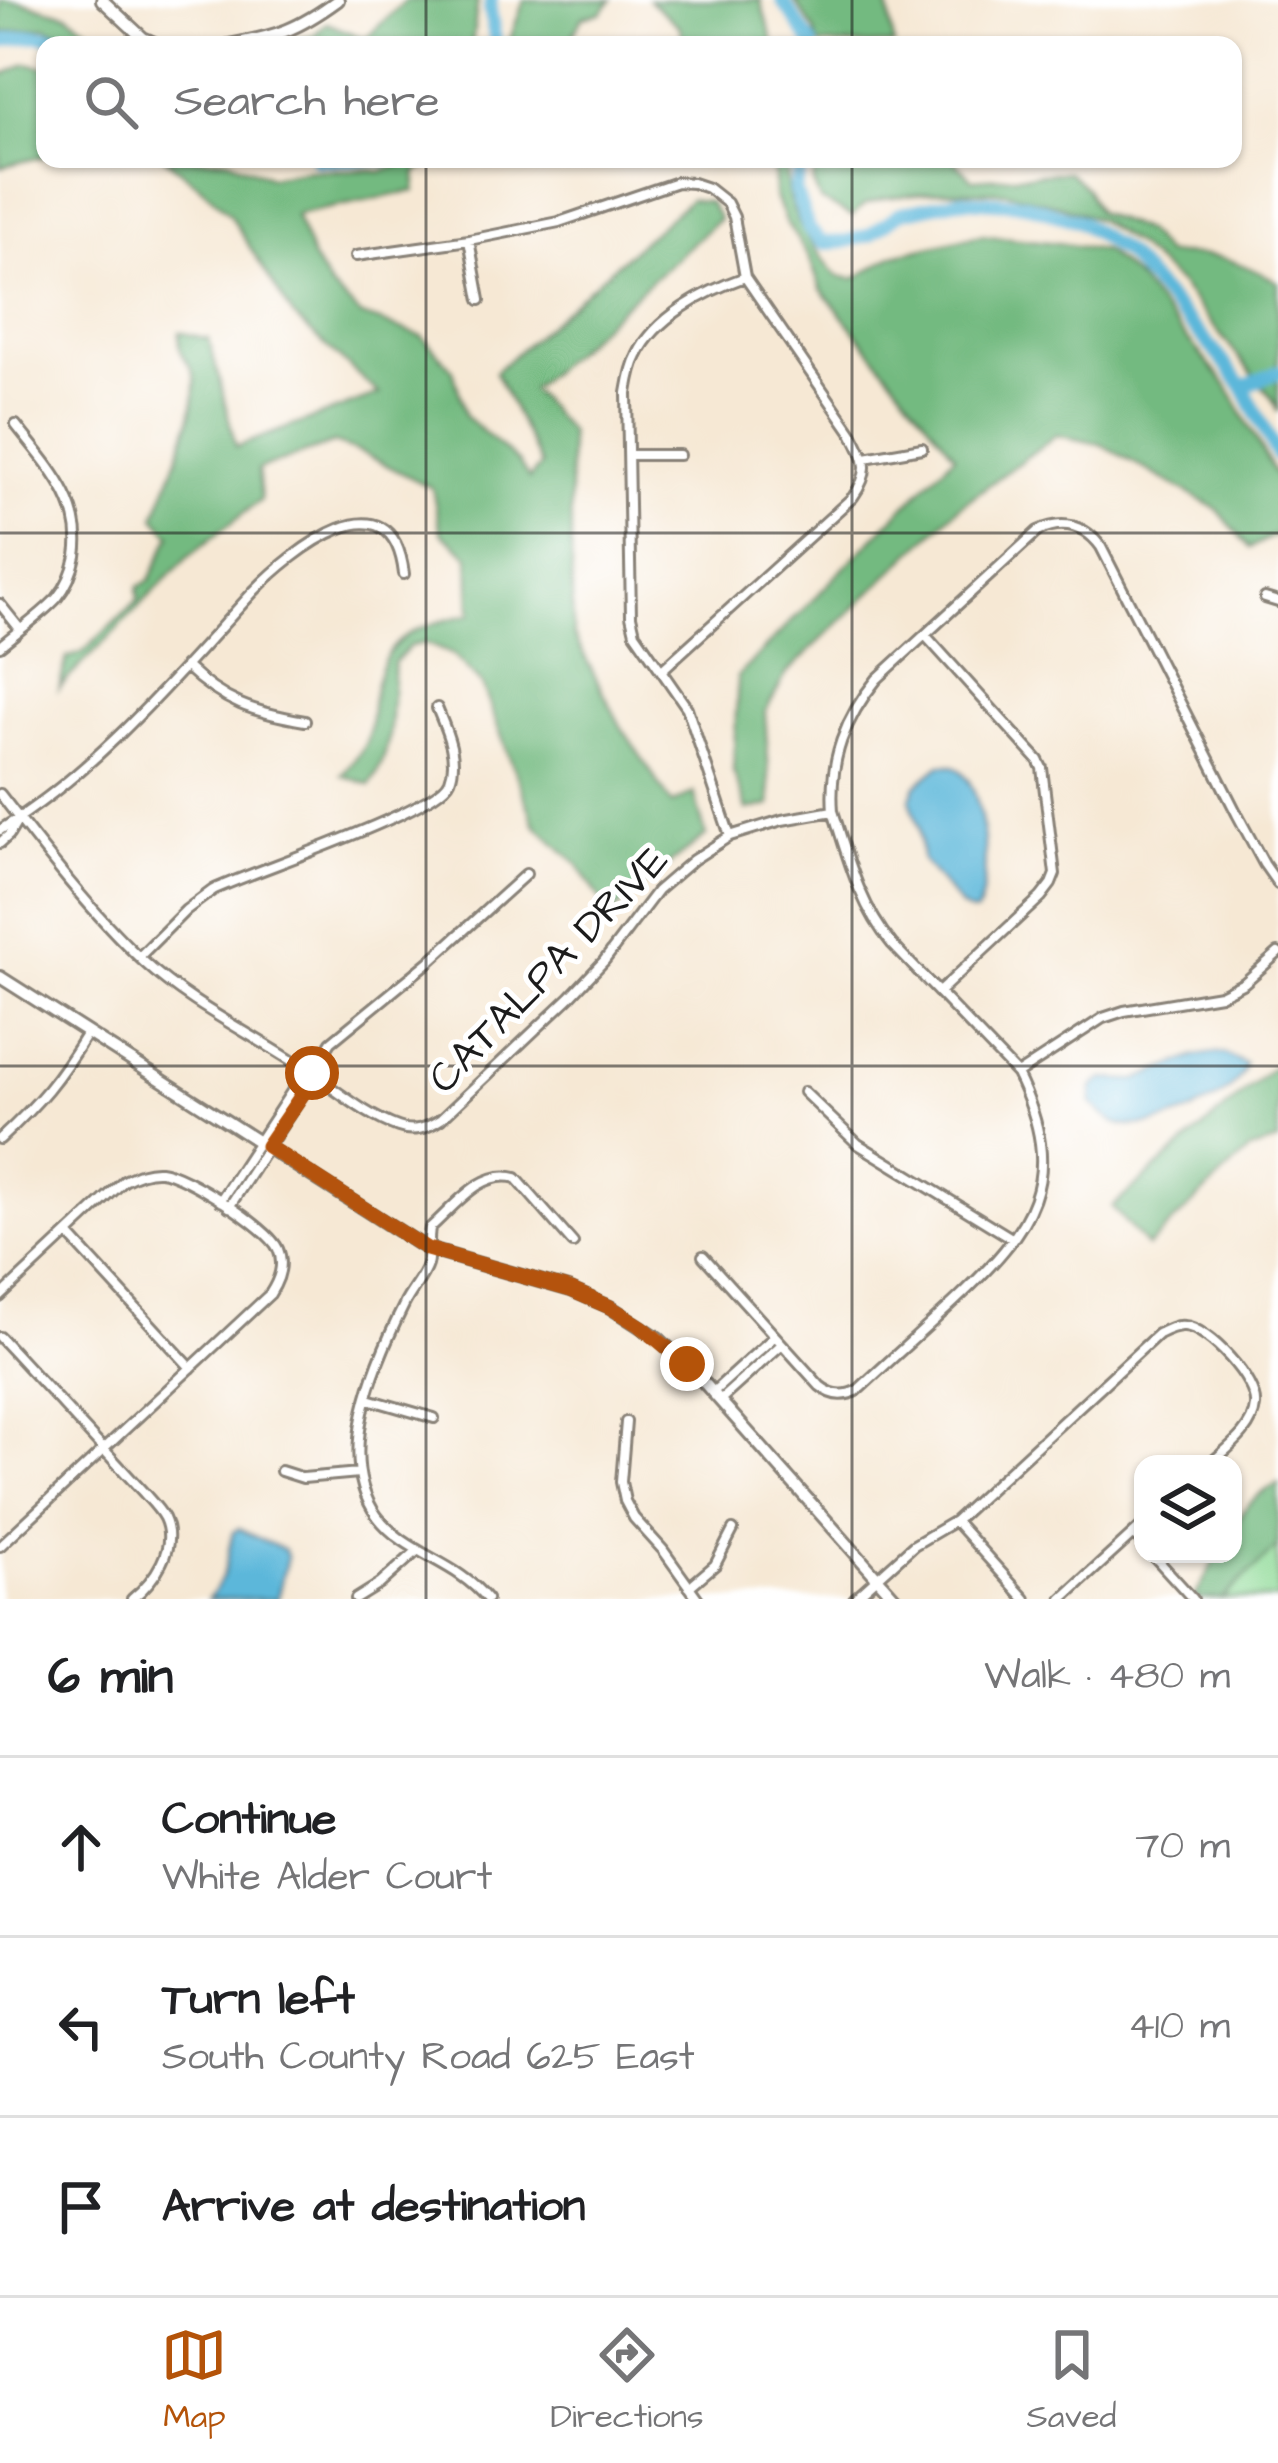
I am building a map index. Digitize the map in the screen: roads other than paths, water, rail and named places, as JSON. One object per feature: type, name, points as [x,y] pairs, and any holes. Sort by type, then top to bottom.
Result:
[{"type":"street","points":[[102,0],[140,36]]},
{"type":"street","points":[[271,36],[308,23],[338,0]]},
{"type":"street","points":[[356,256],[559,222],[677,182],[715,192],[731,210],[745,277],[852,434],[865,458],[865,474],[853,496],[662,670]]},
{"type":"street","points":[[469,240],[480,300]]},
{"type":"street","points":[[730,836],[687,708],[635,633],[631,616],[626,393],[644,343],[689,303],[745,277]]},
{"type":"street","points":[[0,646],[63,589],[73,568],[77,538],[68,495],[16,425]]},
{"type":"street","points":[[865,458],[922,448]]},
{"type":"street","points":[[629,455],[679,455]]},
{"type":"street","points":[[0,830],[103,751],[276,568],[303,548],[345,525],[366,523],[389,533],[400,550],[404,574]]},
{"type":"street","points":[[703,1256],[824,1390],[838,1395],[858,1390],[998,1261],[1033,1206],[1041,1156],[1035,1117],[1017,1074],[875,922],[833,811],[832,783],[850,717],[877,679],[1038,531],[1072,525],[1102,547],[1237,814],[1278,884]]},
{"type":"street","points":[[1265,598],[1278,602]]},
{"type":"street","points":[[0,604],[20,629]]},
{"type":"street","points":[[925,635],[1038,760],[1055,874],[1042,897],[940,992]]},
{"type":"street","points":[[185,666],[228,699],[261,714],[304,721]]},
{"type":"street","points":[[139,957],[185,910],[213,890],[440,793],[450,781],[454,760],[437,708]]},
{"type":"street","name":"CATALPA DRIVE","points":[[0,794],[139,957],[177,988],[393,1125],[415,1130],[435,1124],[570,997],[604,962],[657,891],[693,860],[730,836],[833,811]]},
{"type":"street","points":[[0,843],[19,819]]},
{"type":"street","points":[[224,1204],[296,1085],[312,1073],[331,1042],[526,874]]},
{"type":"street","points":[[1017,1074],[1114,1014],[1229,992],[1278,953]]},
{"type":"street","points":[[0,977],[427,1249],[571,1290],[610,1307],[658,1338],[687,1364],[896,1599]]},
{"type":"street","points":[[0,1138],[58,1080],[87,1033]]},
{"type":"street","points":[[804,1092],[857,1144],[1013,1239]]},
{"type":"street","points":[[0,1297],[124,1181],[144,1172],[175,1174],[224,1204],[266,1231],[281,1256],[270,1294],[0,1546]]},
{"type":"street","points":[[488,1599],[457,1570],[398,1537],[378,1517],[359,1473],[358,1440],[392,1328],[427,1265],[430,1228],[478,1185],[505,1175],[517,1178],[573,1243]]},
{"type":"street","points":[[68,1234],[191,1368]]},
{"type":"street","points":[[854,1599],[914,1545],[956,1521],[1158,1334],[1172,1328],[1185,1325],[1210,1339],[1254,1393],[1251,1422],[1220,1455]]},
{"type":"street","points":[[0,1337],[160,1512],[167,1545],[161,1565],[132,1599]]},
{"type":"street","points":[[716,1397],[778,1340]]},
{"type":"street","points":[[368,1399],[434,1418]]},
{"type":"street","points":[[626,1421],[620,1482],[625,1501],[698,1599]]},
{"type":"street","points":[[281,1471],[303,1478],[359,1473]]},
{"type":"street","points":[[956,1521],[1025,1599]]},
{"type":"street","points":[[689,1587],[715,1565],[733,1530]]},
{"type":"street","points":[[1062,1599],[1134,1534]]},
{"type":"street","points":[[356,1599],[418,1550]]},
{"type":"street","points":[[1160,1563],[1192,1599]]},
{"type":"water","points":[[940,765],[957,767],[968,780],[981,816],[985,860],[977,912],[962,908],[922,860],[910,800],[916,785]]},
{"type":"water","points":[[1216,1053],[1245,1064],[1240,1077],[1213,1101],[1174,1118],[1122,1125],[1091,1102],[1093,1087],[1103,1079],[1136,1080]]},
{"type":"water","points":[[239,1529],[284,1550],[287,1557],[277,1599],[208,1599],[223,1574],[233,1532]]},
{"type":"waterway","points":[[491,0],[495,36]]},
{"type":"waterway","points":[[782,0],[806,36]]},
{"type":"waterway","points":[[0,42],[36,37]]},
{"type":"waterway","points":[[801,168],[795,190],[809,229],[823,243],[870,235],[900,213],[959,200],[1025,204],[1080,222],[1126,254],[1214,350],[1243,387],[1278,456]]},
{"type":"waterway","points":[[1243,387],[1278,372]]}]
